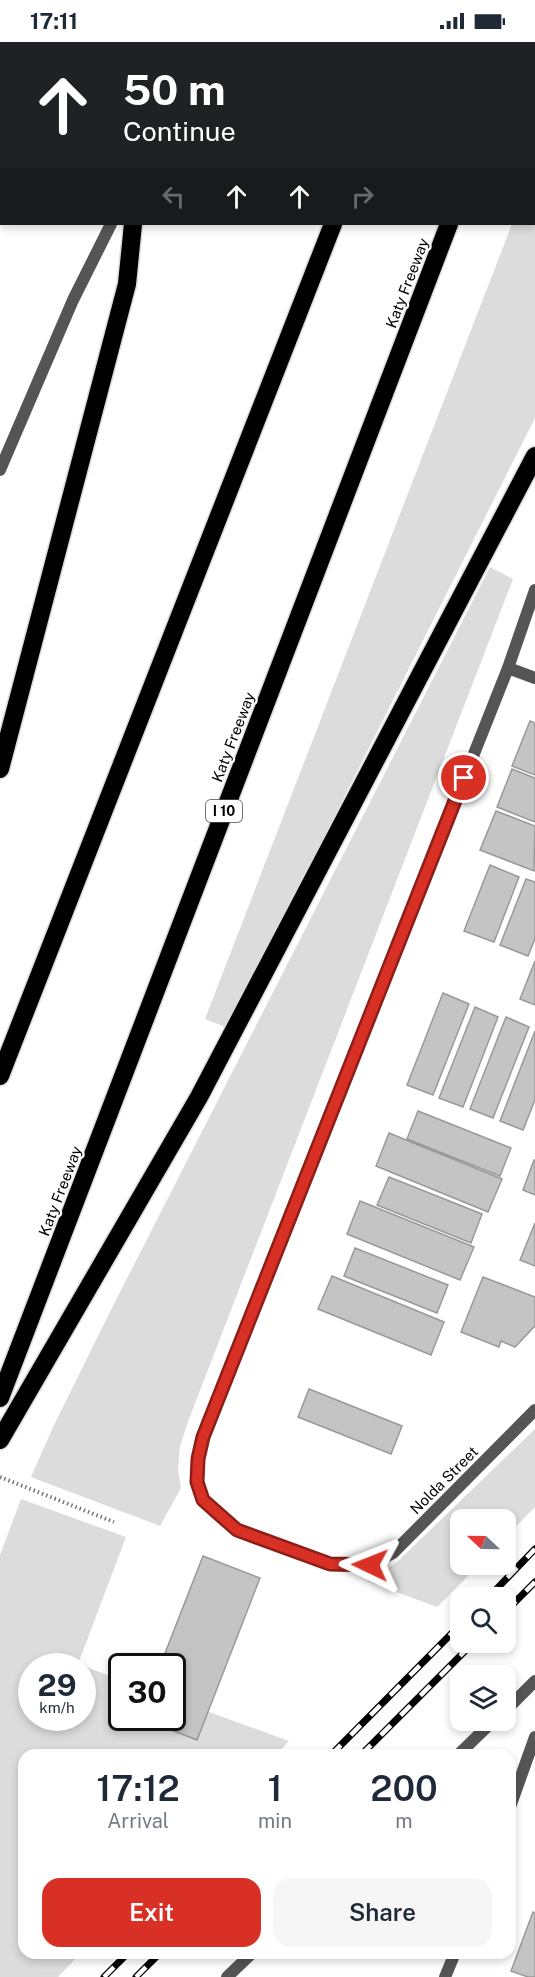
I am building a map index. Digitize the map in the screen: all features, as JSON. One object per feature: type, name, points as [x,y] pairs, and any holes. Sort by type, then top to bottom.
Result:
[{"type":"highway","points":[[0,769],[127,284],[133,225]]},
{"type":"highway","points":[[0,1076],[333,225]]},
{"type":"highway","name":"Katy Freeway","points":[[0,1398],[449,225]]},
{"type":"highway","points":[[0,1440],[199,1097],[535,456]]},
{"type":"street","points":[[0,470],[73,300],[110,225]]},
{"type":"street","points":[[535,590],[508,668],[535,678]]},
{"type":"street","name":"Nolda Street","points":[[508,668],[203,1437],[198,1459],[197,1482],[203,1500],[237,1530],[330,1564],[370,1565],[393,1553],[535,1410]]},
{"type":"street","points":[[516,1700],[535,1681]]},
{"type":"street","points":[[464,1749],[483,1731]]},
{"type":"street","points":[[516,1790],[535,1737]]},
{"type":"street","points":[[227,1977],[246,1959]]},
{"type":"street","points":[[445,1977],[452,1959]]},
{"type":"path","points":[[0,1477],[114,1522]]},
{"type":"shaded area","points":[[512,225],[535,225],[535,418],[325,835],[225,1027],[205,1019]]},
{"type":"shaded area","points":[[490,567],[513,579],[189,1419],[180,1446],[178,1470],[181,1488],[160,1526],[31,1477],[116,1300]]},
{"type":"shaded area","points":[[535,1429],[535,1507],[516,1527],[516,1509],[452,1509]]},
{"type":"shaded area","points":[[21,1499],[126,1537],[82,1653],[18,1653],[18,1731],[96,1731],[96,1671],[108,1675],[108,1731],[186,1731],[186,1704],[289,1741],[282,1749],[18,1749],[18,1959],[75,1959],[58,1977],[0,1977],[0,1555]]},
{"type":"shaded area","points":[[450,1511],[450,1575],[469,1575],[457,1587],[450,1587],[450,1594],[437,1607],[367,1581],[397,1562]]},
{"type":"building","points":[[530,721],[535,723],[535,775],[512,766]]},
{"type":"building","points":[[512,769],[535,778],[535,822],[497,807]]},
{"type":"building","points":[[496,811],[535,826],[534,871],[480,850]]},
{"type":"building","points":[[490,865],[519,877],[494,942],[464,931]]},
{"type":"building","points":[[526,879],[535,882],[535,939],[528,956],[500,945]]},
{"type":"building","points":[[535,961],[535,1005],[520,999]]},
{"type":"building","points":[[443,993],[469,1004],[433,1095],[407,1085]]},
{"type":"building","points":[[475,1007],[498,1017],[463,1107],[439,1098]]},
{"type":"building","points":[[506,1017],[529,1027],[493,1118],[470,1109]]},
{"type":"building","points":[[535,1031],[535,1100],[523,1130],[500,1121]]},
{"type":"building","points":[[418,1111],[511,1148],[500,1176],[407,1139]]},
{"type":"building","points":[[389,1133],[502,1179],[488,1212],[376,1166]]},
{"type":"building","points":[[535,1160],[535,1195],[523,1190]]},
{"type":"building","points":[[389,1177],[482,1214],[471,1243],[377,1205]]},
{"type":"building","points":[[360,1201],[474,1247],[460,1280],[347,1234]]},
{"type":"building","points":[[535,1223],[535,1266],[520,1260]]},
{"type":"building","points":[[355,1248],[448,1285],[437,1313],[344,1276]]},
{"type":"building","points":[[332,1276],[444,1322],[431,1355],[318,1309]]},
{"type":"building","points":[[483,1277],[535,1297],[535,1326],[515,1347],[501,1341],[499,1347],[461,1332]]},
{"type":"building","points":[[309,1389],[402,1426],[391,1454],[298,1417]]},
{"type":"building","points":[[203,1556],[260,1578],[197,1740],[174,1731],[186,1731],[186,1653],[165,1653]]},
{"type":"building","points":[[533,1912],[535,1913],[535,1977],[511,1971]]},
{"type":"railway","points":[[499,1587],[535,1549]]},
{"type":"railway","points":[[516,1601],[535,1582]]},
{"type":"railway","points":[[337,1749],[450,1635]]},
{"type":"railway","points":[[367,1749],[463,1653]]},
{"type":"railway","points":[[104,1977],[122,1959]]},
{"type":"railway","points":[[136,1977],[154,1959]]},
{"type":"route","points":[[370,1565],[330,1564],[237,1530],[203,1500],[197,1482],[198,1459],[203,1437],[464,778]]}]
